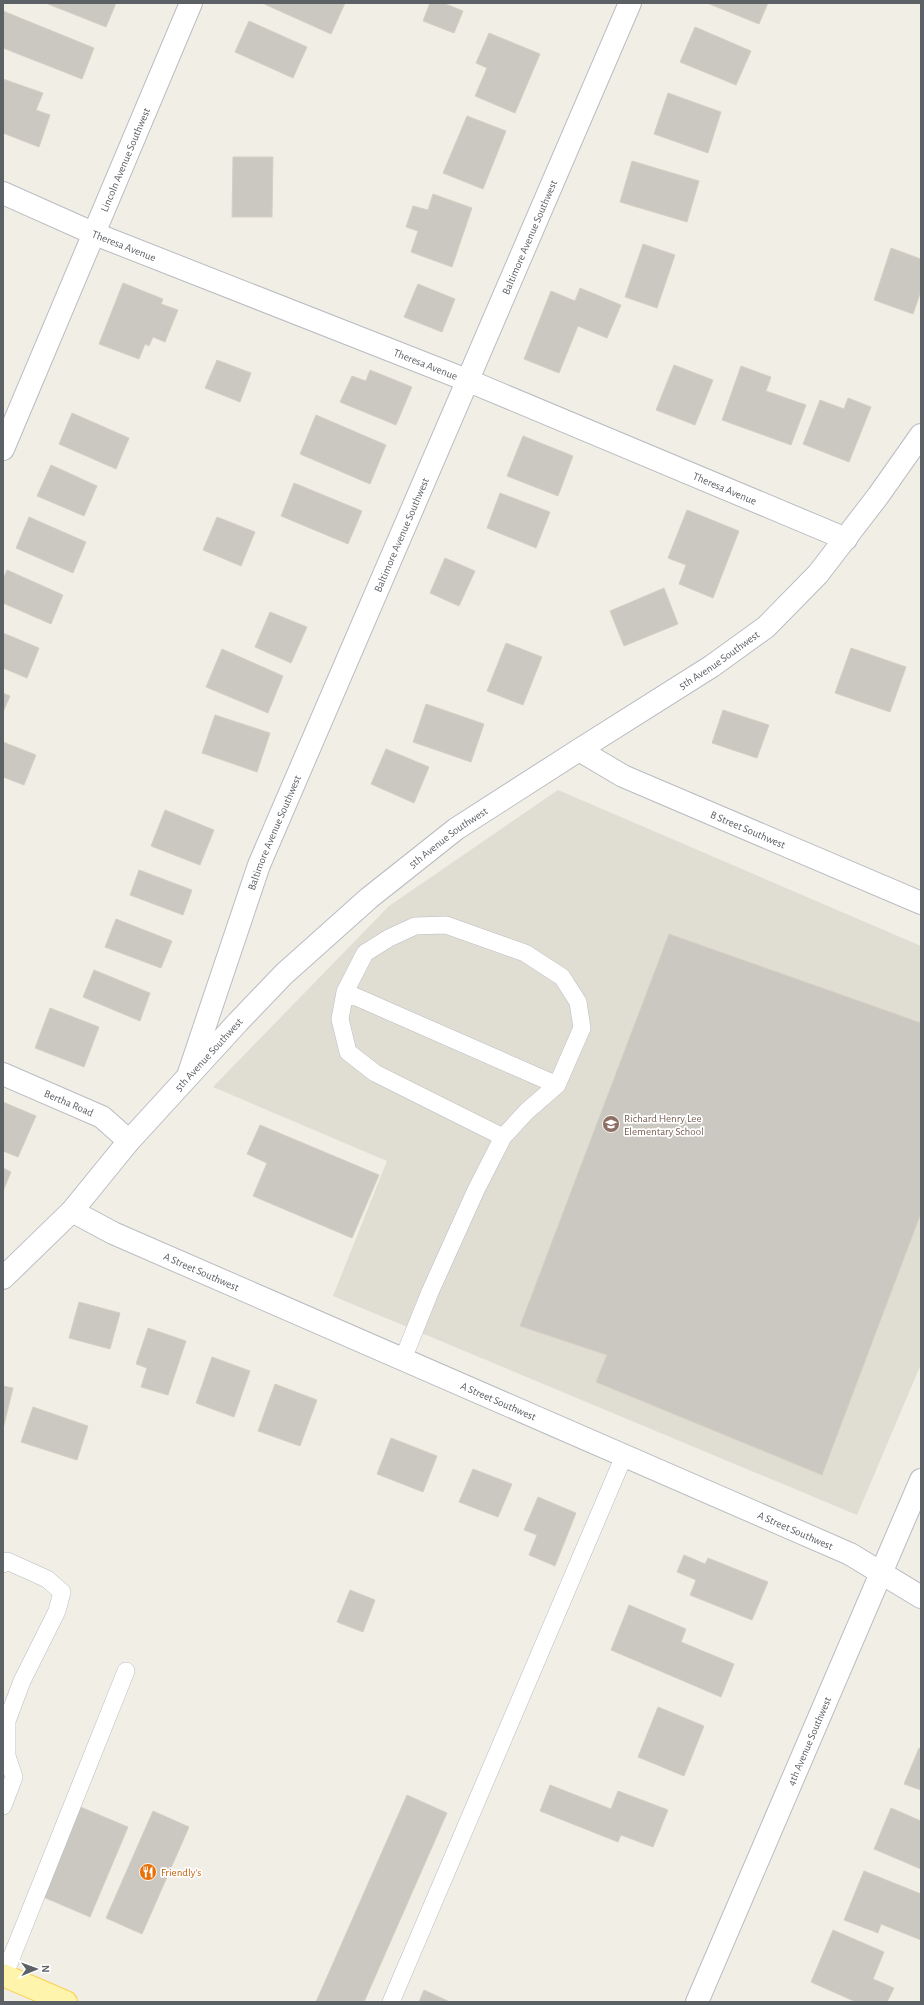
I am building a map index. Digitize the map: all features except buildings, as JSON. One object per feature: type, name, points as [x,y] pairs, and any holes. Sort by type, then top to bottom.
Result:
[{"type":"main road","points":[[3,1976],[66,2002]]},
{"type":"street","name":"Lincoln Avenue Southwest","points":[[3,449],[95,234],[191,3]]},
{"type":"street","name":"Baltimore Avenue Southwest","points":[[189,1073],[259,865],[469,381],[630,3]]},
{"type":"street","name":"Theresa Avenue","points":[[3,193],[95,234],[469,381],[846,539]]},
{"type":"street","name":"5th Avenue Southwest","points":[[3,1278],[72,1211],[129,1141],[189,1073],[284,974],[374,894],[456,830],[578,750],[741,647],[793,601],[846,539],[921,435]]},
{"type":"street","name":"B Street Southwest","points":[[578,750],[623,776],[921,904]]},
{"type":"street","name":"Bertha Road","points":[[3,1074],[102,1116],[129,1141]]},
{"type":"street","name":"A Street Southwest","points":[[72,1211],[113,1232],[850,1554],[921,1597]]},
{"type":"street","name":"4th Avenue Southwest","points":[[697,2002],[921,1480]]},
{"type":"lane","points":[[403,1359],[430,1292],[469,1205],[504,1137],[527,1111],[557,1085],[582,1028],[578,1002],[562,978],[526,953],[446,925],[415,926],[389,938],[365,953],[345,992],[340,1019],[348,1052],[375,1073],[504,1137]]},
{"type":"lane","points":[[345,992],[557,1085]]},
{"type":"lane","points":[[391,2002],[624,1456]]},
{"type":"lane","points":[[3,1564],[7,1560],[47,1579],[62,1592],[57,1611],[22,1681],[7,1721],[5,1746],[14,1777],[3,1806]]},
{"type":"lane","points":[[3,1976],[126,1672]]},
{"type":"shaded area","name":"Richard Henry Lee Elementary School","points":[[558,790],[921,946],[921,1364],[857,1515],[333,1296],[387,1161],[213,1087],[389,906]]},
{"type":"place","name":"Richard Henry Lee Elementary School","points":[[611,1124]]},
{"type":"place","name":"Friendly's","points":[[148,1872]]}]
